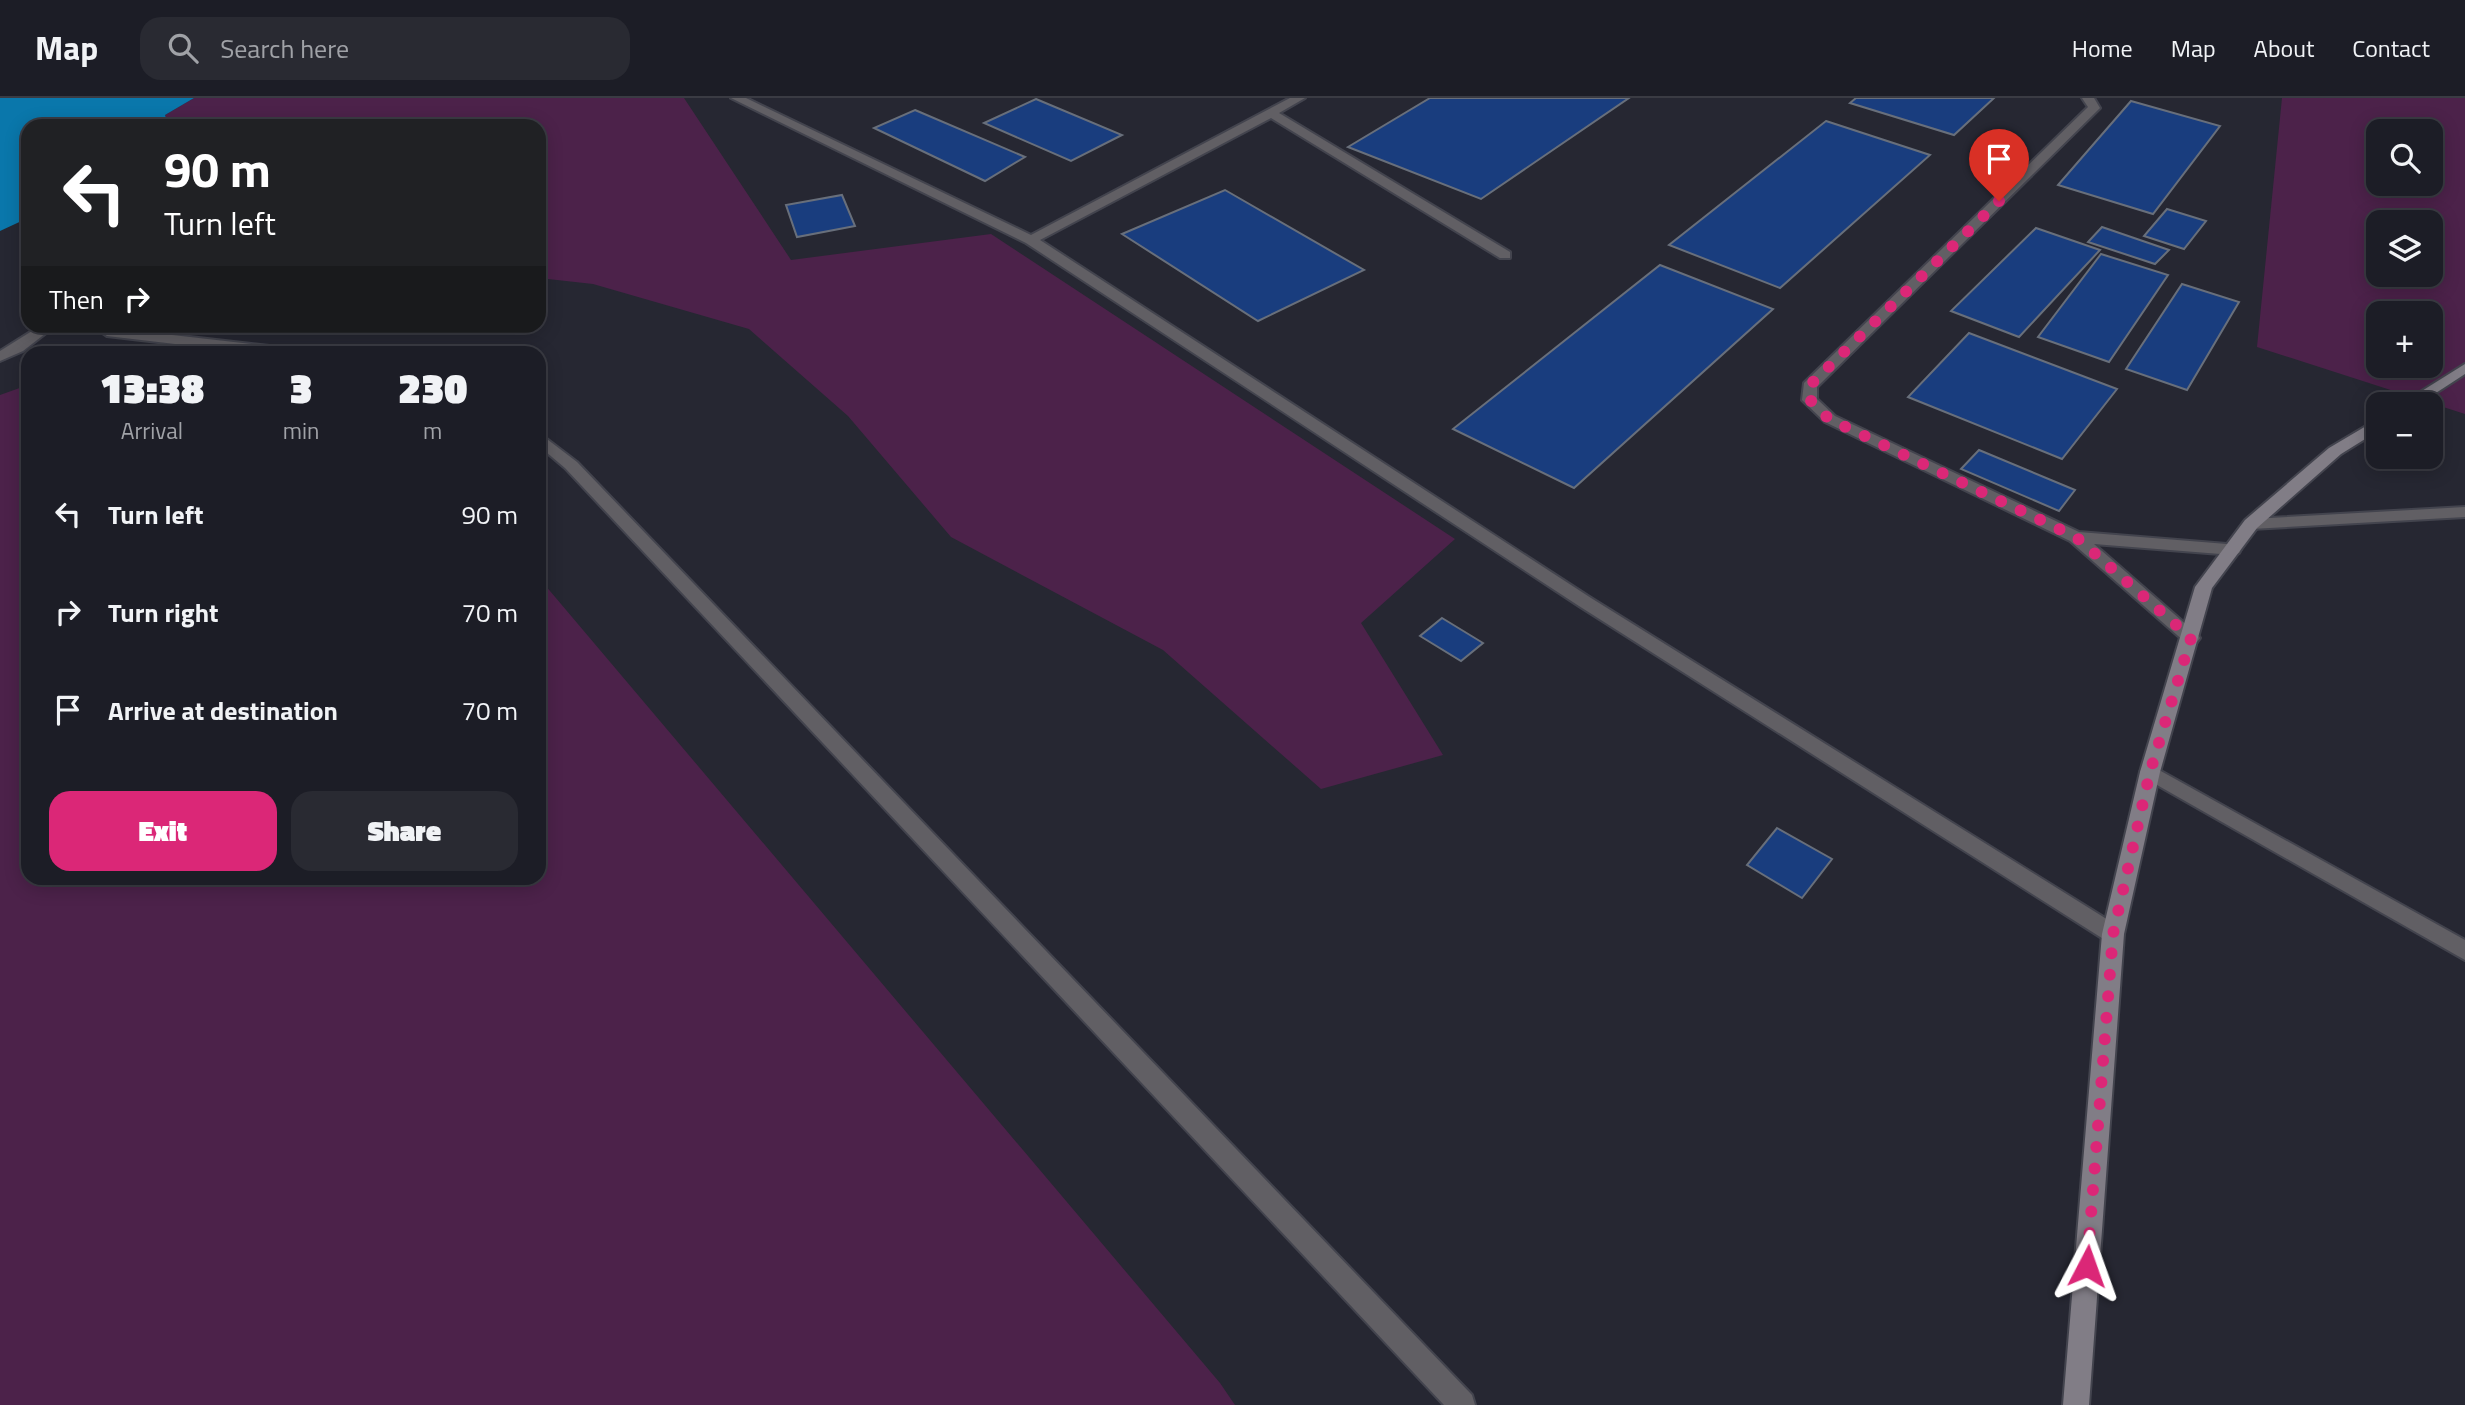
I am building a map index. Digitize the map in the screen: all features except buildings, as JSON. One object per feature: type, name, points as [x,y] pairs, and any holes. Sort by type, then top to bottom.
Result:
[{"type":"main road","points":[[2428,392],[2465,368]]},
{"type":"main road","points":[[2077,1405],[2113,934],[2150,772],[2204,587],[2252,524],[2336,452],[2366,432]]},
{"type":"lane","points":[[737,98],[1031,240],[1585,601],[2113,934]]},
{"type":"lane","points":[[1031,240],[1299,98]]},
{"type":"lane","points":[[2088,98],[2094,108],[1809,386],[1810,400],[1829,419],[2076,537],[2191,638]]},
{"type":"lane","points":[[1271,113],[1504,255]]},
{"type":"lane","points":[[0,357],[38,333]]},
{"type":"lane","points":[[116,333],[233,346]]},
{"type":"lane","points":[[546,444],[571,465],[1462,1405]]},
{"type":"lane","points":[[2252,524],[2465,512]]},
{"type":"lane","points":[[2076,537],[2233,549]]},
{"type":"lane","points":[[2150,772],[2465,951]]},
{"type":"shaded area","points":[[194,98],[684,98],[791,260],[991,234],[1455,539],[1361,623],[1443,755],[1321,789],[1163,650],[951,537],[848,416],[749,329],[593,284],[546,279],[546,119],[166,119],[165,115]]},
{"type":"shaded area","points":[[2282,98],[2465,98],[2465,414],[2443,407],[2443,392],[2397,392],[2257,347]]},
{"type":"shaded area","points":[[21,388],[21,885],[546,885],[546,586],[1220,1383],[1235,1405],[0,1405],[0,395]]},
{"type":"water","points":[[0,98],[194,98],[165,115],[166,119],[21,119],[21,221],[0,231]]},
{"type":"route","points":[[1999,201],[1809,386],[1810,400],[1829,419],[2076,537],[2191,638],[2150,772],[2113,934],[2087,1266]]}]
